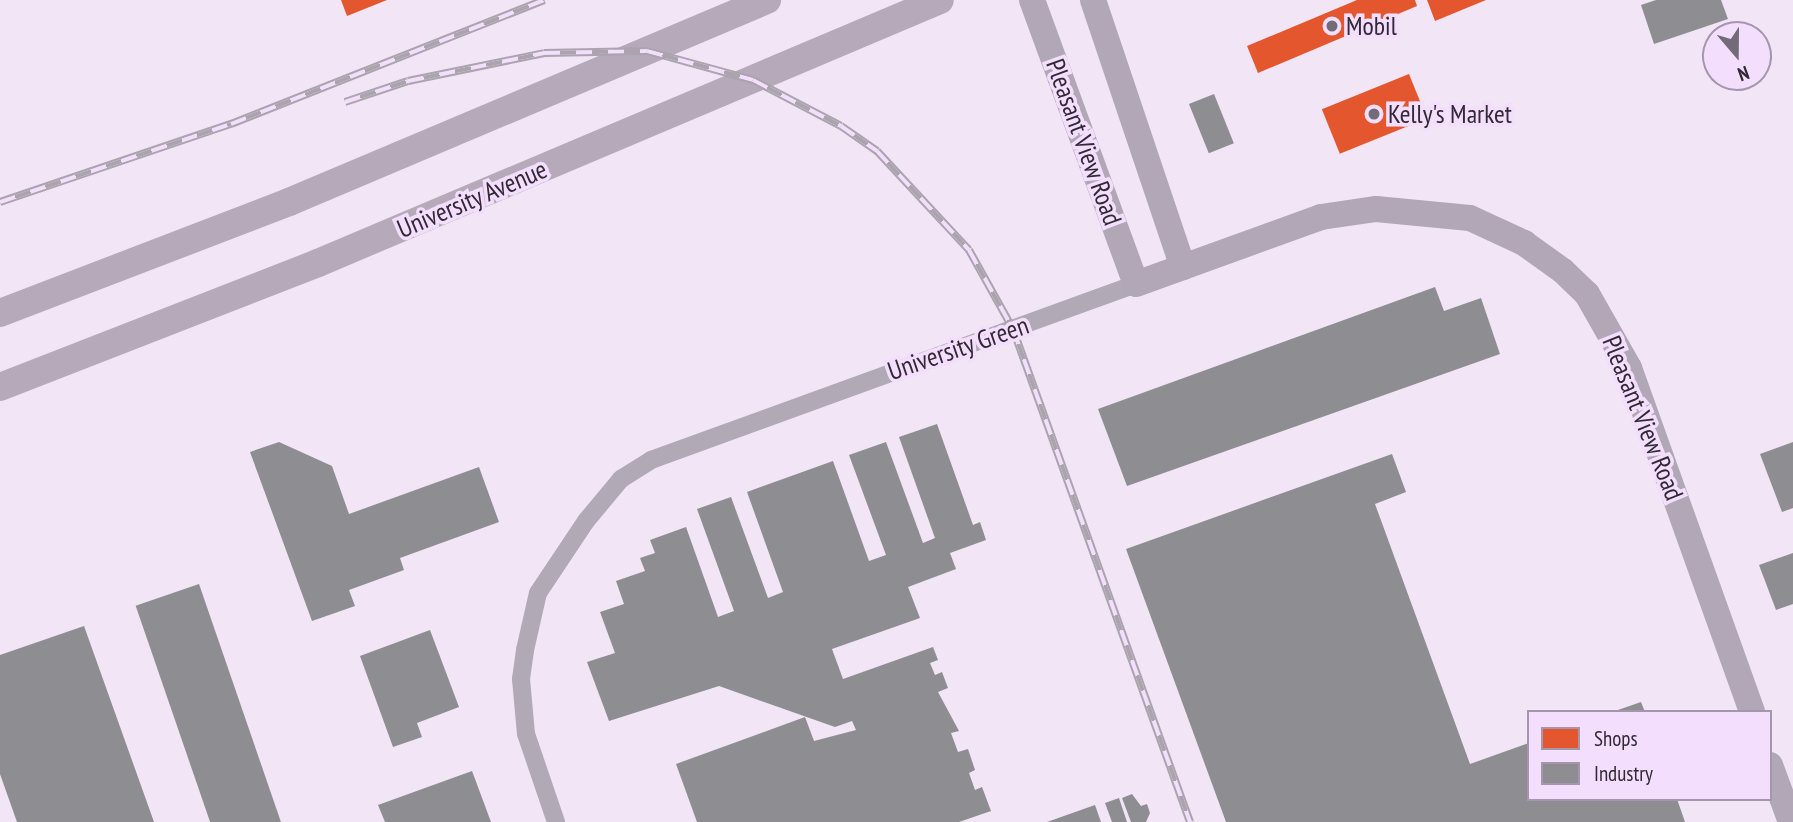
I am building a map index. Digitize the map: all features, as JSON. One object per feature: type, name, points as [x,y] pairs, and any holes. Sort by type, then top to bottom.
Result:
[{"type":"main road","points":[[0,313],[289,202],[767,0]]},
{"type":"main road","name":"University Avenue","points":[[0,387],[330,258],[940,0]]},
{"type":"street","name":"Pleasant View Road","points":[[1032,0],[1136,284]]},
{"type":"street","name":"Pleasant View Road","points":[[1093,0],[1183,267]]},
{"type":"street","name":"University Green","points":[[556,822],[526,733],[522,707],[525,650],[540,590],[604,495],[651,460],[1321,217],[1376,209],[1434,212]]},
{"type":"street","name":"Pleasant View Road","points":[[1434,212],[1470,218],[1524,243],[1587,294],[1613,334],[1629,368],[1751,710]]},
{"type":"street","points":[[1772,770],[1791,822]]},
{"type":"building: Shops","points":[[341,0],[387,0],[347,16]]},
{"type":"building: Shops","name":"Mobil","points":[[1357,0],[1415,0],[1417,6],[1258,73],[1247,46]]},
{"type":"building: Shops","name":"Mobil","points":[[1427,0],[1486,0],[1435,21]]},
{"type":"building: Shops","name":"Kelly's Market","points":[[1409,74],[1427,119],[1340,154],[1322,109]]},
{"type":"building: Industry","points":[[1656,0],[1721,0],[1728,19],[1702,21],[1702,28],[1654,44],[1641,5]]},
{"type":"building: Industry","points":[[1214,94],[1234,143],[1209,153],[1189,104]]},
{"type":"building: Industry","points":[[1435,287],[1444,311],[1481,298],[1500,354],[1127,486],[1098,409]]},
{"type":"building: Industry","points":[[937,424],[973,525],[980,522],[986,540],[950,553],[956,569],[908,587],[920,618],[832,649],[843,679],[933,647],[938,660],[930,663],[935,675],[942,672],[948,688],[938,692],[959,731],[951,733],[958,752],[968,749],[975,770],[969,773],[975,790],[982,787],[991,811],[959,822],[697,822],[676,764],[805,717],[814,741],[856,730],[852,721],[835,727],[719,686],[609,721],[587,662],[615,653],[600,612],[624,604],[616,581],[645,571],[640,558],[655,553],[650,540],[686,527],[718,617],[734,611],[697,509],[731,497],[768,598],[783,592],[747,492],[833,461],[869,561],[886,555],[849,455],[886,442],[923,543],[935,538],[899,437]]},
{"type":"building: Industry","points":[[279,442],[332,466],[349,514],[479,467],[499,522],[400,558],[404,570],[349,590],[355,606],[312,621],[250,452]]},
{"type":"building: Industry","points":[[1793,442],[1793,508],[1782,512],[1760,454]]},
{"type":"building: Industry","points":[[1392,454],[1406,492],[1375,504],[1470,764],[1527,744],[1527,801],[1678,801],[1685,822],[1226,822],[1126,549]]},
{"type":"building: Industry","points":[[1793,553],[1793,604],[1776,610],[1759,565]]},
{"type":"building: Industry","points":[[199,584],[281,822],[210,822],[136,606]]},
{"type":"building: Industry","points":[[84,626],[154,822],[17,822],[0,774],[0,655]]},
{"type":"building: Industry","points":[[430,630],[459,707],[417,723],[422,737],[393,747],[360,656]]},
{"type":"building: Industry","points":[[1641,702],[1644,710],[1618,710]]},
{"type":"building: Industry","points":[[472,771],[491,822],[385,822],[378,805]]},
{"type":"building: Industry","points":[[1132,794],[1141,806],[1147,804],[1150,813],[1146,822],[1131,822],[1122,798]]},
{"type":"building: Industry","points":[[1119,798],[1127,822],[1112,822],[1105,803]]},
{"type":"building: Industry","points":[[1095,805],[1101,822],[1047,822]]},
{"type":"railway","points":[[0,202],[231,124],[544,0]]},
{"type":"railway","points":[[345,102],[408,81],[544,53],[647,51],[753,80],[841,126],[877,151],[969,250],[1013,329],[1190,822]]},
{"type":"place","name":"Mobil","points":[[1332,26]]},
{"type":"place","name":"Kelly's Market","points":[[1374,114]]}]
